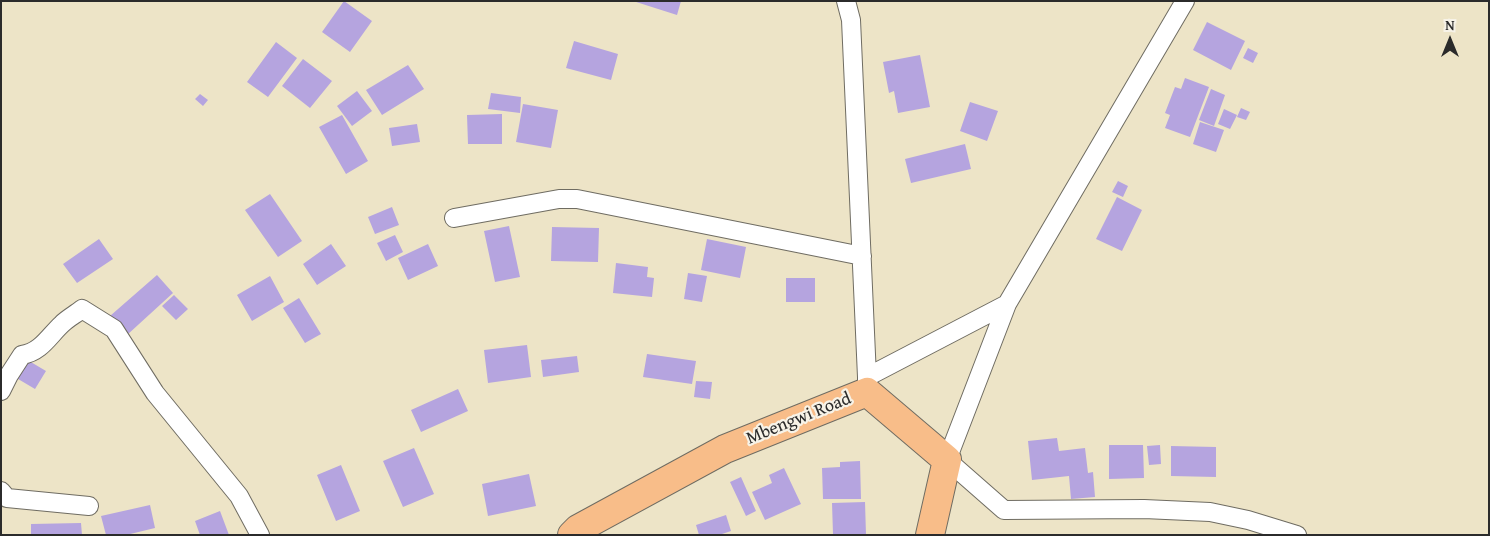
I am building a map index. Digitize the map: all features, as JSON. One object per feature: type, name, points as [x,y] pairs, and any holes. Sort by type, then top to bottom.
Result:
[{"type":"main road","name":"Mbengwi Road","points":[[572,535],[578,529],[725,449],[867,384],[947,460]]},
{"type":"main road","points":[[930,535],[947,460]]},
{"type":"street","points":[[846,1],[851,20],[867,384],[1007,304]]},
{"type":"street","points":[[1185,1],[1007,304],[947,460],[1004,510],[1144,509],[1210,512],[1248,520],[1298,535]]},
{"type":"street","points":[[454,218],[558,199],[578,199],[862,256]]},
{"type":"street","points":[[1,390],[22,355],[31,354],[43,345],[63,323],[82,309],[114,329],[155,394],[239,496],[260,535]]},
{"type":"street","points":[[1,491],[7,498],[89,506]]},
{"type":"building","points":[[344,1],[372,21],[350,52],[322,32]]},
{"type":"building","points":[[633,1],[681,1],[677,15]]},
{"type":"building","points":[[1207,22],[1245,41],[1231,70],[1193,50]]},
{"type":"building","points":[[574,41],[618,54],[611,80],[566,68]]},
{"type":"building","points":[[276,42],[297,58],[268,97],[247,82]]},
{"type":"building","points":[[1248,48],[1258,53],[1253,63],[1243,58]]},
{"type":"building","points":[[920,55],[930,107],[898,113],[894,91],[889,93],[883,62]]},
{"type":"building","points":[[303,59],[332,81],[310,108],[282,86]]},
{"type":"building","points":[[408,65],[424,89],[382,115],[366,90]]},
{"type":"building","points":[[1185,78],[1209,87],[1190,137],[1165,128],[1170,115],[1165,113],[1175,87],[1181,89]]},
{"type":"building","points":[[1211,89],[1225,95],[1214,126],[1199,120]]},
{"type":"building","points":[[357,91],[372,111],[352,126],[337,106]]},
{"type":"building","points":[[491,93],[521,97],[520,113],[488,109]]},
{"type":"building","points":[[200,94],[208,100],[203,106],[195,99]]},
{"type":"building","points":[[970,102],[998,111],[987,141],[960,131]]},
{"type":"building","points":[[523,104],[558,110],[551,148],[516,142]]},
{"type":"building","points":[[1241,108],[1250,112],[1246,120],[1237,117]]},
{"type":"building","points":[[1224,109],[1237,115],[1230,129],[1218,124]]},
{"type":"building","points":[[502,114],[502,144],[468,144],[467,115]]},
{"type":"building","points":[[342,115],[368,161],[346,174],[319,127]]},
{"type":"building","points":[[1200,122],[1224,130],[1216,152],[1193,144]]},
{"type":"building","points":[[417,124],[420,142],[392,146],[389,128]]},
{"type":"building","points":[[965,144],[971,169],[911,183],[905,159]]},
{"type":"building","points":[[1118,181],[1128,186],[1123,197],[1112,192]]},
{"type":"building","points":[[270,194],[302,241],[278,257],[245,210]]},
{"type":"building","points":[[1117,197],[1142,210],[1122,251],[1096,239]]},
{"type":"building","points":[[392,207],[399,225],[375,234],[368,217]]},
{"type":"building","points":[[509,226],[520,277],[495,282],[484,231]]},
{"type":"building","points":[[552,227],[599,228],[598,262],[551,261]]},
{"type":"building","points":[[395,235],[403,252],[386,261],[377,243]]},
{"type":"building","points":[[99,239],[113,259],[77,283],[63,264]]},
{"type":"building","points":[[707,239],[746,247],[740,278],[701,270]]},
{"type":"building","points":[[331,244],[346,266],[317,285],[303,264]]},
{"type":"building","points":[[428,244],[438,266],[408,280],[398,258]]},
{"type":"building","points":[[616,263],[648,267],[647,277],[654,278],[652,297],[613,293]]},
{"type":"building","points":[[688,273],[707,276],[702,302],[684,299]]},
{"type":"building","points":[[157,275],[173,293],[127,335],[110,316]]},
{"type":"building","points":[[270,276],[284,302],[252,321],[237,295]]},
{"type":"building","points":[[786,278],[815,278],[815,302],[786,302]]},
{"type":"building","points":[[174,295],[188,309],[176,320],[162,306]]},
{"type":"building","points":[[299,298],[321,334],[305,343],[283,308]]},
{"type":"building","points":[[527,345],[531,377],[488,383],[484,350]]},
{"type":"building","points":[[647,354],[696,361],[692,384],[643,377]]},
{"type":"building","points":[[577,356],[579,372],[543,377],[541,360]]},
{"type":"building","points":[[24,358],[46,371],[35,389],[13,376]]},
{"type":"building","points":[[696,381],[712,382],[710,399],[694,397]]},
{"type":"building","points":[[458,389],[468,411],[421,432],[411,410]]},
{"type":"building","points":[[1057,438],[1059,451],[1085,448],[1088,473],[1093,472],[1095,497],[1071,499],[1069,476],[1032,480],[1028,441]]},
{"type":"building","points":[[1109,445],[1143,445],[1144,478],[1109,479]]},
{"type":"building","points":[[1160,445],[1161,464],[1149,465],[1147,446]]},
{"type":"building","points":[[1171,446],[1216,447],[1216,477],[1171,476]]},
{"type":"building","points":[[414,448],[434,494],[403,507],[383,461]]},
{"type":"building","points":[[860,461],[861,499],[823,499],[822,468],[840,467],[840,462]]},
{"type":"building","points":[[341,465],[360,511],[336,521],[317,475]]},
{"type":"building","points":[[784,468],[801,504],[765,520],[752,492],[772,483],[769,475]]},
{"type":"building","points":[[529,474],[536,506],[488,516],[482,484]]},
{"type":"building","points":[[741,477],[756,511],[746,516],[730,482]]},
{"type":"building","points":[[865,502],[866,535],[833,534],[832,503]]},
{"type":"building","points":[[150,505],[155,528],[126,535],[106,535],[101,516]]},
{"type":"building","points":[[220,511],[229,535],[200,535],[195,521]]},
{"type":"building","points":[[726,515],[731,531],[719,535],[699,535],[696,525]]},
{"type":"building","points":[[81,523],[82,535],[31,535],[31,524]]}]
